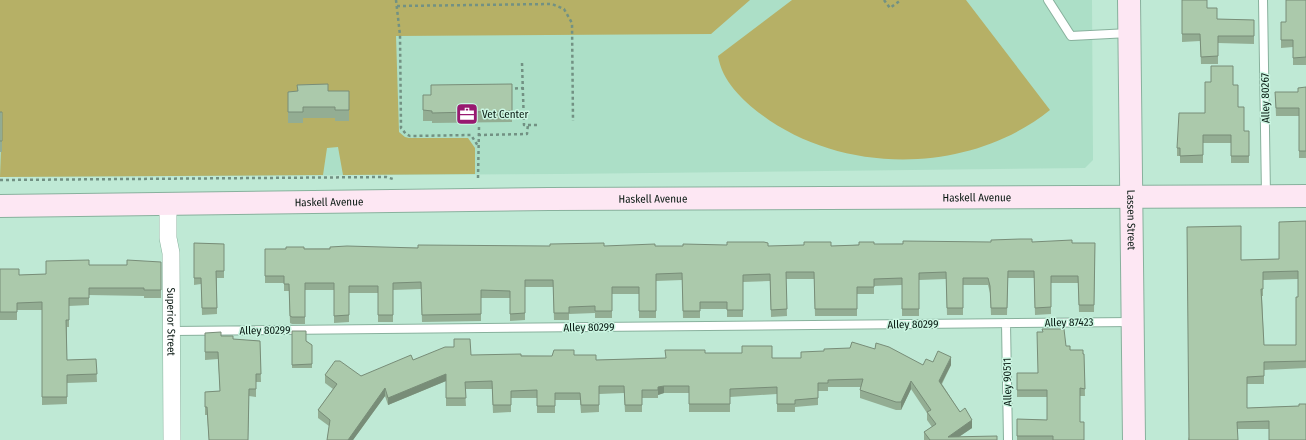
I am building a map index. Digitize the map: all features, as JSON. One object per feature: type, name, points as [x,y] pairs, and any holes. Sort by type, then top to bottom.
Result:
[{"type":"main road","name":"Lassen Street","points":[[1129,0],[1134,440]]},
{"type":"main road","name":"Haskell Avenue","points":[[0,206],[557,199],[1131,195],[1306,196]]},
{"type":"street","name":"Superior Street","points":[[168,204],[168,238],[171,253],[172,440]]},
{"type":"lane","points":[[1048,0],[1071,36],[1129,33]]},
{"type":"lane","name":"Alley 80267","points":[[1264,0],[1266,196]]},
{"type":"lane","name":"Alley 87423","points":[[1006,323],[1133,322]]},
{"type":"lane","name":"Alley 80299","points":[[172,331],[1006,323]]},
{"type":"lane","name":"Alley 90511","points":[[1006,323],[1008,440]]},
{"type":"path","points":[[396,0],[400,36],[401,128],[410,136],[472,135],[478,146]]},
{"type":"path","points":[[884,0],[890,8],[901,0]]},
{"type":"path","points":[[397,6],[552,4],[564,9],[572,23],[573,121]]},
{"type":"path","points":[[522,63],[524,124],[537,125]]},
{"type":"path","points":[[503,89],[523,88]]},
{"type":"path","points":[[478,135],[527,134],[528,124]]},
{"type":"path","points":[[478,178],[479,127]]},
{"type":"path","points":[[0,180],[386,177],[393,179]]},
{"type":"shaded area","points":[[0,0],[1092,0],[1093,160],[1085,168],[559,174],[0,177]]},
{"type":"shaded area","points":[[0,0],[750,0],[711,34],[396,36],[399,132],[405,137],[409,138],[468,138],[475,148],[475,174],[343,175],[338,147],[327,148],[323,175],[0,177],[2,123],[0,122]],"holes":[[[288,103],[349,121],[335,121],[335,118],[303,118]]]},
{"type":"shaded area","points":[[792,0],[966,0],[1050,110],[1018,131],[983,146],[946,156],[907,159],[868,157],[830,149],[795,135],[762,115],[740,96],[728,82],[720,65],[718,56]]},
{"type":"building","points":[[1182,0],[1207,0],[1207,8],[1217,8],[1217,19],[1254,20],[1254,36],[1218,36],[1218,56],[1201,57],[1200,34],[1182,34]]},
{"type":"building","points":[[1286,0],[1306,0],[1306,57],[1293,58],[1293,40],[1281,40],[1281,22],[1286,22]]},
{"type":"building","points":[[1211,66],[1233,66],[1233,85],[1238,85],[1238,107],[1244,107],[1244,131],[1249,131],[1249,156],[1231,156],[1231,135],[1203,135],[1203,155],[1180,156],[1180,148],[1177,148],[1179,113],[1205,113],[1205,82],[1211,82]]},
{"type":"building","points":[[328,84],[328,91],[349,91],[349,110],[335,110],[335,107],[303,107],[303,112],[288,112],[288,92],[298,91],[297,85]]},
{"type":"building","points":[[512,84],[512,111],[432,113],[432,111],[423,110],[423,95],[431,95],[431,85]]},
{"type":"building","points":[[1306,87],[1306,151],[1299,151],[1299,108],[1276,108],[1275,92],[1298,92],[1298,88]]},
{"type":"building","points":[[0,112],[2,112],[2,141],[0,141]]},
{"type":"building","points":[[1306,221],[1306,361],[1264,362],[1264,376],[1247,377],[1247,408],[1299,406],[1299,404],[1306,404],[1306,440],[1269,440],[1269,421],[1237,422],[1238,440],[1189,440],[1187,227],[1241,226],[1241,260],[1279,259],[1279,222]],"holes":[[[1298,271],[1298,297],[1296,297],[1296,345],[1264,345],[1261,289],[1263,289],[1263,272]]]},
{"type":"building","points":[[1032,239],[1032,242],[1072,240],[1072,243],[1095,243],[1094,305],[1079,305],[1078,276],[1051,276],[1051,307],[1035,308],[1034,271],[1008,271],[1007,308],[991,308],[988,278],[963,278],[963,308],[947,308],[946,272],[919,273],[919,309],[902,309],[902,278],[874,279],[874,287],[857,287],[857,309],[815,309],[814,272],[786,272],[787,309],[771,310],[770,274],[743,275],[743,310],[727,310],[727,302],[700,302],[700,311],[683,311],[682,273],[656,274],[656,311],[639,311],[639,287],[612,287],[612,311],[595,311],[595,306],[569,307],[569,313],[554,313],[553,280],[525,280],[525,313],[510,314],[510,291],[481,290],[481,314],[422,315],[421,282],[393,283],[393,315],[378,315],[378,286],[349,286],[349,315],[334,316],[334,283],[305,283],[305,317],[292,317],[290,316],[289,284],[284,284],[284,276],[265,276],[265,249],[286,249],[286,247],[304,247],[304,249],[330,249],[330,247],[347,246],[418,248],[418,245],[550,246],[550,244],[604,243],[604,246],[655,244],[655,246],[683,246],[683,244],[727,245],[727,242],[764,242],[768,243],[768,246],[804,245],[804,242],[831,242],[831,246],[859,245],[859,242],[874,242],[874,244],[903,244],[903,241],[991,242],[991,240]]},
{"type":"building","points":[[194,243],[224,244],[224,271],[216,271],[217,308],[202,308],[201,278],[194,278]]},
{"type":"building","points":[[89,260],[89,265],[127,265],[127,260],[161,262],[161,290],[144,290],[144,288],[89,288],[89,298],[69,298],[69,320],[66,320],[67,360],[96,359],[97,374],[67,375],[67,397],[42,397],[42,302],[17,303],[17,312],[0,312],[0,269],[19,269],[19,275],[46,274],[46,261]]},
{"type":"building","points":[[1042,329],[1064,329],[1066,346],[1070,346],[1070,350],[1083,350],[1085,389],[1080,388],[1080,422],[1084,422],[1084,440],[1053,440],[1053,436],[1017,436],[1017,419],[1047,420],[1047,390],[1017,390],[1017,373],[1038,373],[1037,332],[1043,332]]},
{"type":"building","points":[[292,331],[306,331],[306,341],[312,345],[312,364],[292,365]]},
{"type":"building","points":[[221,332],[221,336],[233,336],[233,339],[260,341],[261,374],[256,374],[256,389],[249,389],[248,440],[209,440],[207,407],[205,407],[205,392],[220,391],[218,352],[205,352],[205,333]]},
{"type":"building","points":[[454,339],[470,339],[471,355],[521,354],[521,356],[552,356],[554,350],[574,350],[574,355],[596,355],[596,360],[666,358],[665,350],[705,350],[705,353],[742,353],[742,346],[772,346],[772,358],[801,358],[801,352],[850,348],[852,342],[875,349],[876,343],[889,347],[923,365],[926,359],[933,362],[938,351],[951,357],[939,381],[960,412],[965,408],[972,420],[948,437],[997,436],[997,440],[930,440],[924,432],[936,424],[927,412],[931,410],[911,381],[901,402],[896,402],[860,390],[863,379],[828,380],[828,383],[818,383],[818,398],[795,400],[795,404],[777,404],[777,387],[730,389],[730,404],[689,404],[689,386],[664,386],[658,387],[658,390],[642,390],[642,405],[625,405],[624,386],[599,386],[599,405],[581,405],[580,393],[555,393],[555,406],[537,406],[537,390],[511,391],[511,405],[493,405],[492,381],[465,382],[466,398],[446,398],[446,374],[388,398],[385,388],[348,440],[327,440],[330,420],[318,410],[337,384],[325,375],[335,361],[340,361],[361,376],[411,355],[413,360],[445,347],[454,347]]},
{"type":"place","name":"Vet Center","points":[[467,114]]}]
